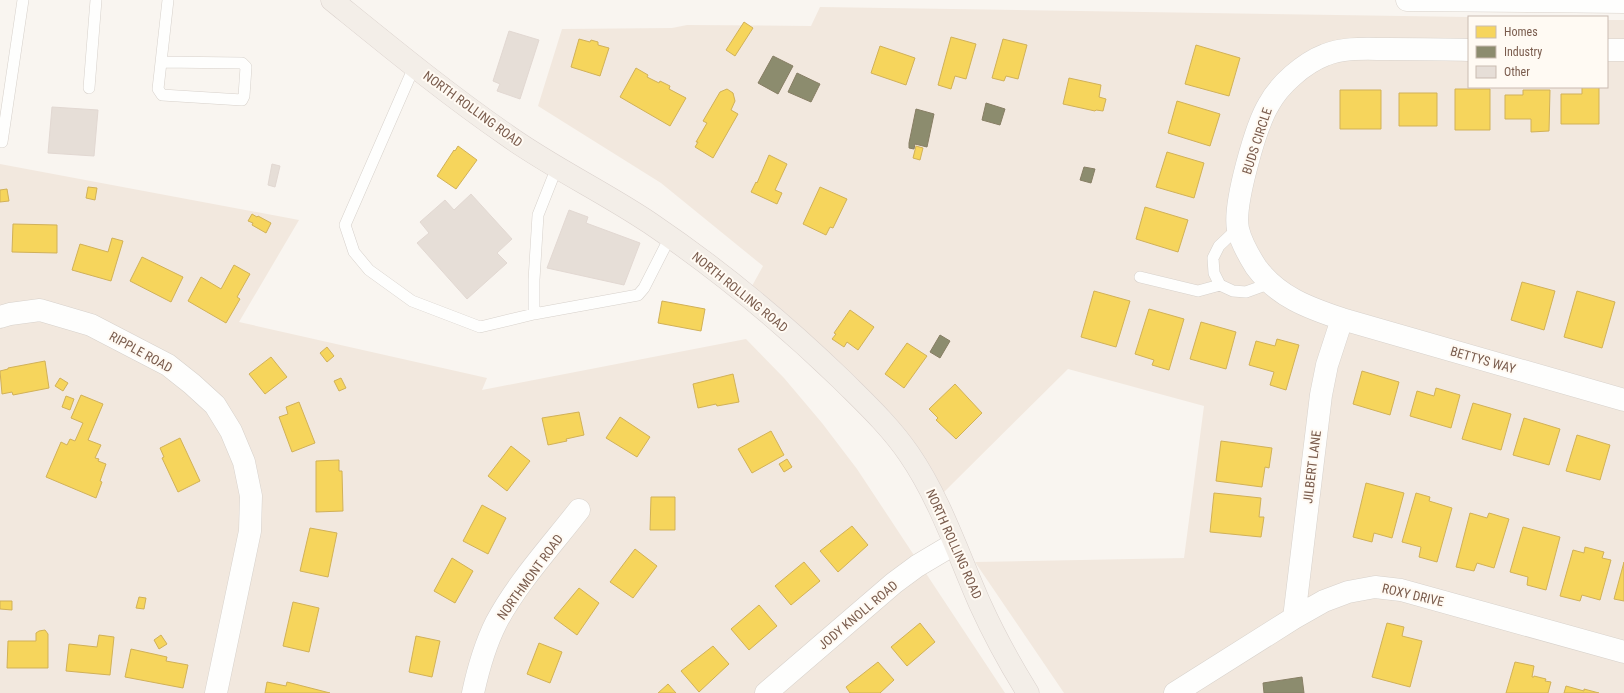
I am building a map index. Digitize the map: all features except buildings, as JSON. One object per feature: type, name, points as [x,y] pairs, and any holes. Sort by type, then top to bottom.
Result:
[{"type":"main road","name":"NORTH ROLLING ROAD","points":[[332,0],[431,81],[509,137],[649,223],[704,262],[818,357],[871,409],[912,459],[930,490],[981,607],[1012,667],[1028,693]]},
{"type":"street","points":[[1407,0],[1624,2]]},
{"type":"street","name":"BUDS CIRCLE","points":[[1342,319],[1310,308],[1289,298],[1271,283],[1256,267],[1246,251],[1238,228],[1238,208],[1241,188],[1262,119],[1269,103],[1284,83],[1302,68],[1325,55],[1350,49],[1468,50]]},
{"type":"street","points":[[1608,50],[1624,50]]},
{"type":"street","name":"RIPPLE ROAD","points":[[0,317],[10,314],[40,310],[91,325],[168,365],[215,405],[231,431],[244,462],[251,496],[250,531],[216,693]]},
{"type":"street","name":"BETTYS WAY","points":[[1342,319],[1624,400]]},
{"type":"street","name":"JILBERT LANE","points":[[1294,618],[1321,395],[1327,364],[1342,319]]},
{"type":"street","name":"NORTHMONT ROAD","points":[[473,693],[482,658],[496,624],[515,592],[579,510]]},
{"type":"street","name":"JODY KNOLL ROAD","points":[[766,693],[894,583],[917,566],[954,544]]},
{"type":"street","name":"ROXY DRIVE","points":[[1176,693],[1294,618],[1324,601],[1348,592],[1375,587],[1402,590],[1624,652]]},
{"type":"lane","points":[[2,142],[23,0]]},
{"type":"lane","points":[[89,88],[96,0]]},
{"type":"lane","points":[[161,62],[242,63],[246,67],[244,96],[242,100],[162,95],[158,89],[161,62],[168,0]]},
{"type":"lane","points":[[414,67],[346,225],[354,252],[369,270],[412,301],[480,327],[534,314],[638,295],[644,288],[670,237]]},
{"type":"lane","points":[[534,314],[534,280],[538,215],[557,167]]},
{"type":"lane","points":[[1238,228],[1219,246],[1212,258],[1214,273],[1220,285],[1233,291],[1246,292],[1271,283]]},
{"type":"lane","points":[[1140,277],[1198,291],[1220,285]]},
{"type":"shaded area","points":[[820,7],[1468,17],[1468,88],[1608,88],[1608,20],[1624,20],[1624,693],[1064,693],[975,562],[1184,558],[1204,406],[1068,369],[944,492],[752,286],[763,266],[661,183],[538,106],[562,29],[672,28],[687,25],[811,26]]},
{"type":"shaded area","points":[[0,164],[299,220],[239,322],[487,378],[482,390],[746,339],[784,378],[822,423],[857,469],[1005,693],[0,693]]}]
